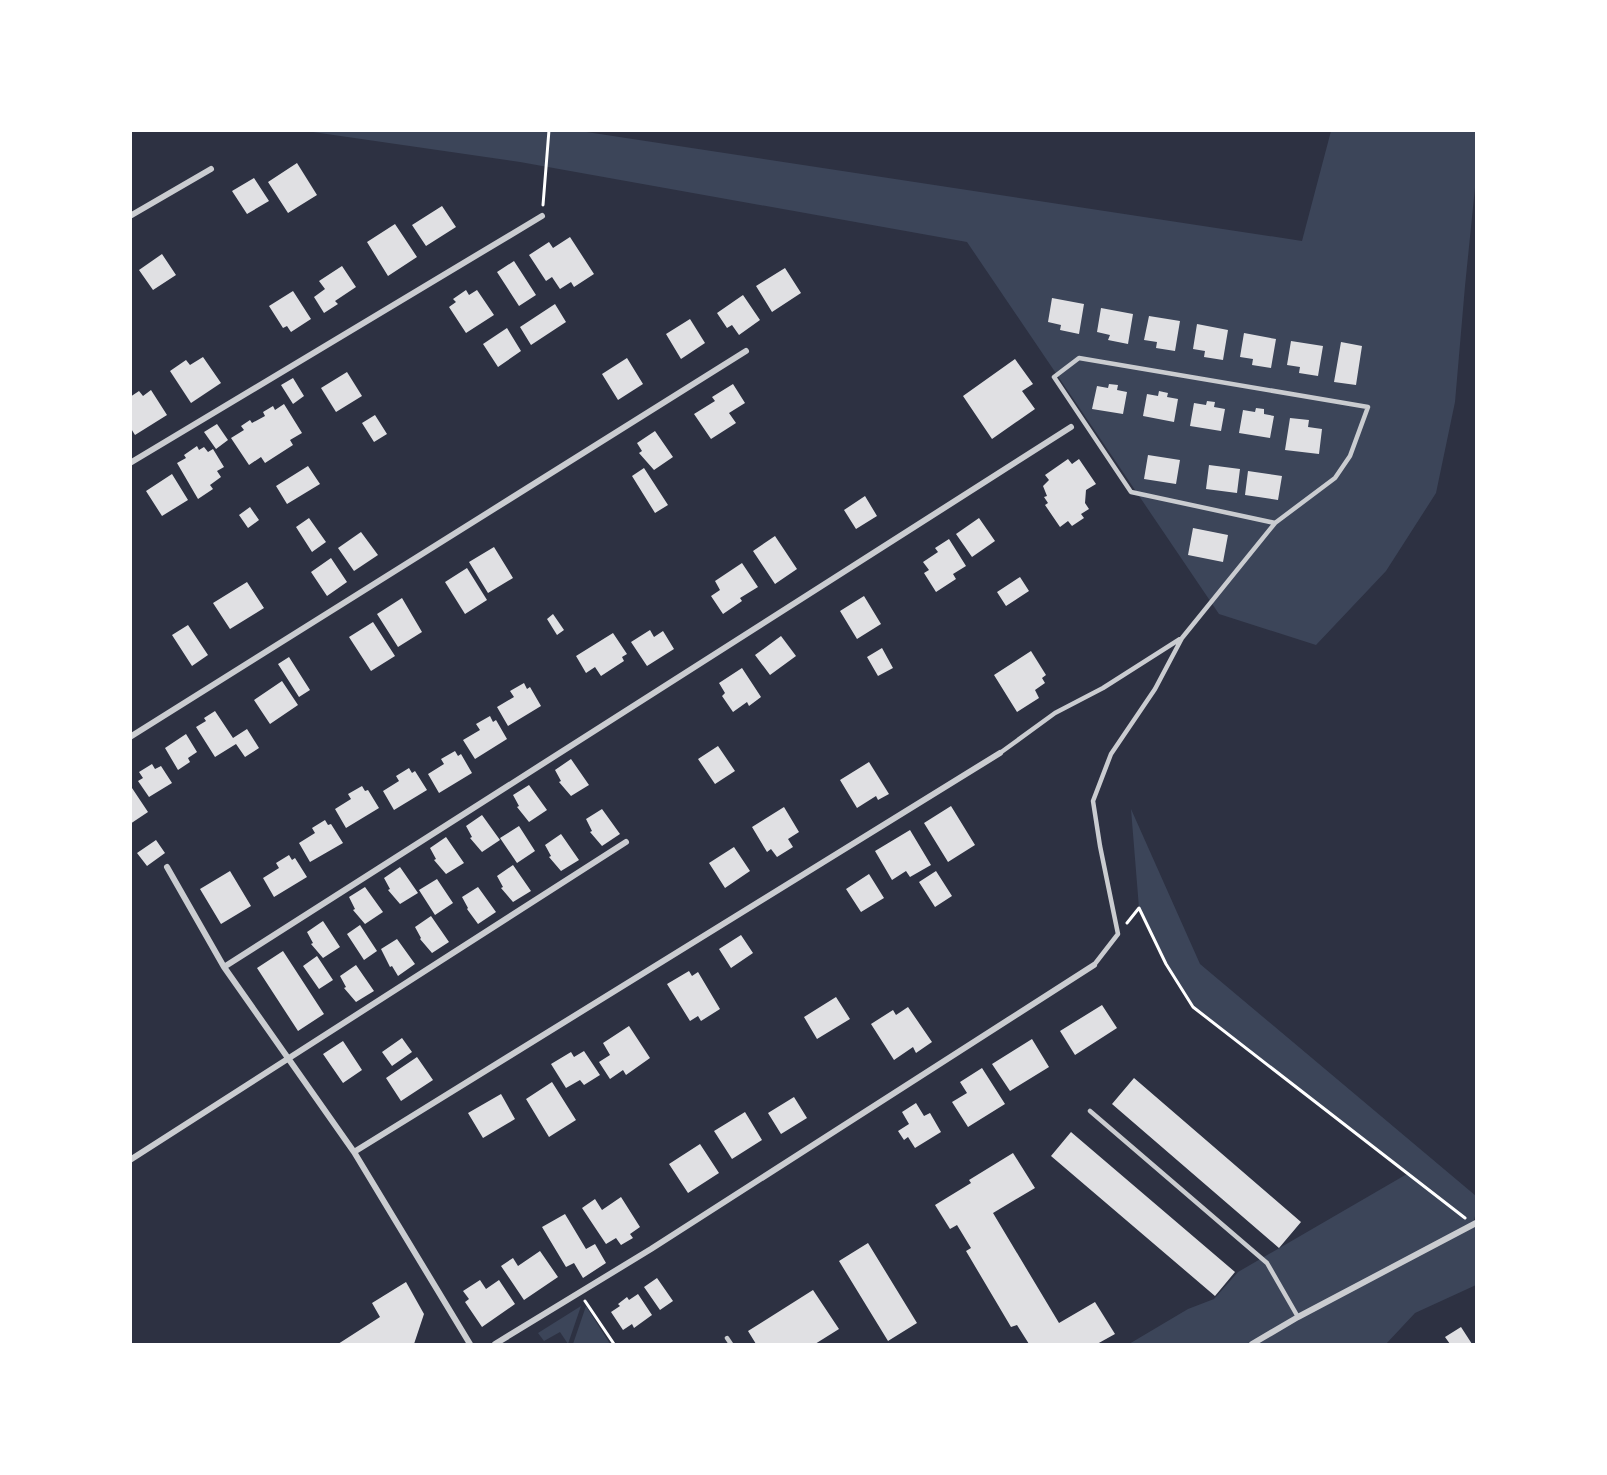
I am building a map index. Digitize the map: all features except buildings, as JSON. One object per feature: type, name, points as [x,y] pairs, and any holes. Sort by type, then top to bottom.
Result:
[{"type":"street","points":[[130,216],[211,169]]},
{"type":"street","points":[[130,463],[543,216]]},
{"type":"street","points":[[130,737],[746,351]]},
{"type":"street","points":[[224,967],[1071,427]]},
{"type":"street","points":[[354,1152],[1000,753]]},
{"type":"street","points":[[130,1160],[626,842]]},
{"type":"street","points":[[167,867],[224,967],[354,1152],[470,1344]]},
{"type":"street","points":[[495,1344],[1094,965]]},
{"type":"street","points":[[1252,1344],[1298,1317],[1475,1224]]},
{"type":"lane","points":[[1094,965],[1118,934],[1093,801],[1111,754],[1155,689],[1182,638],[1275,524],[1335,478],[1350,456],[1368,407],[1079,358],[1054,377],[1131,492],[1275,524]]},
{"type":"lane","points":[[1000,753],[1056,713],[1103,688],[1182,638]]},
{"type":"lane","points":[[1090,1111],[1267,1263],[1298,1317]]},
{"type":"lane","points":[[727,1338],[731,1344]]},
{"type":"path","points":[[543,216],[549,130]]},
{"type":"path","points":[[1118,934],[1139,908],[1166,964],[1193,1007],[1475,1224]]},
{"type":"path","points":[[580,1292],[614,1344]]},
{"type":"shaded area","points":[[306,131],[580,131],[1302,241],[1331,131],[1476,131],[1476,178],[1455,402],[1436,493],[1386,571],[1316,645],[1219,614],[967,242],[520,162]]},
{"type":"shaded area","points":[[1131,809],[1200,964],[1476,1196],[1473,1224],[1476,1227],[1476,1285],[1415,1313],[1386,1344],[1129,1344],[1188,1309],[1214,1299],[1238,1272],[1407,1174],[1193,1007],[1166,964],[1139,908]]},
{"type":"shaded area","points":[[581,1306],[568,1344],[560,1332],[544,1341],[538,1333]]},
{"type":"shaded area","points":[[586,1306],[610,1344],[573,1344]]}]
